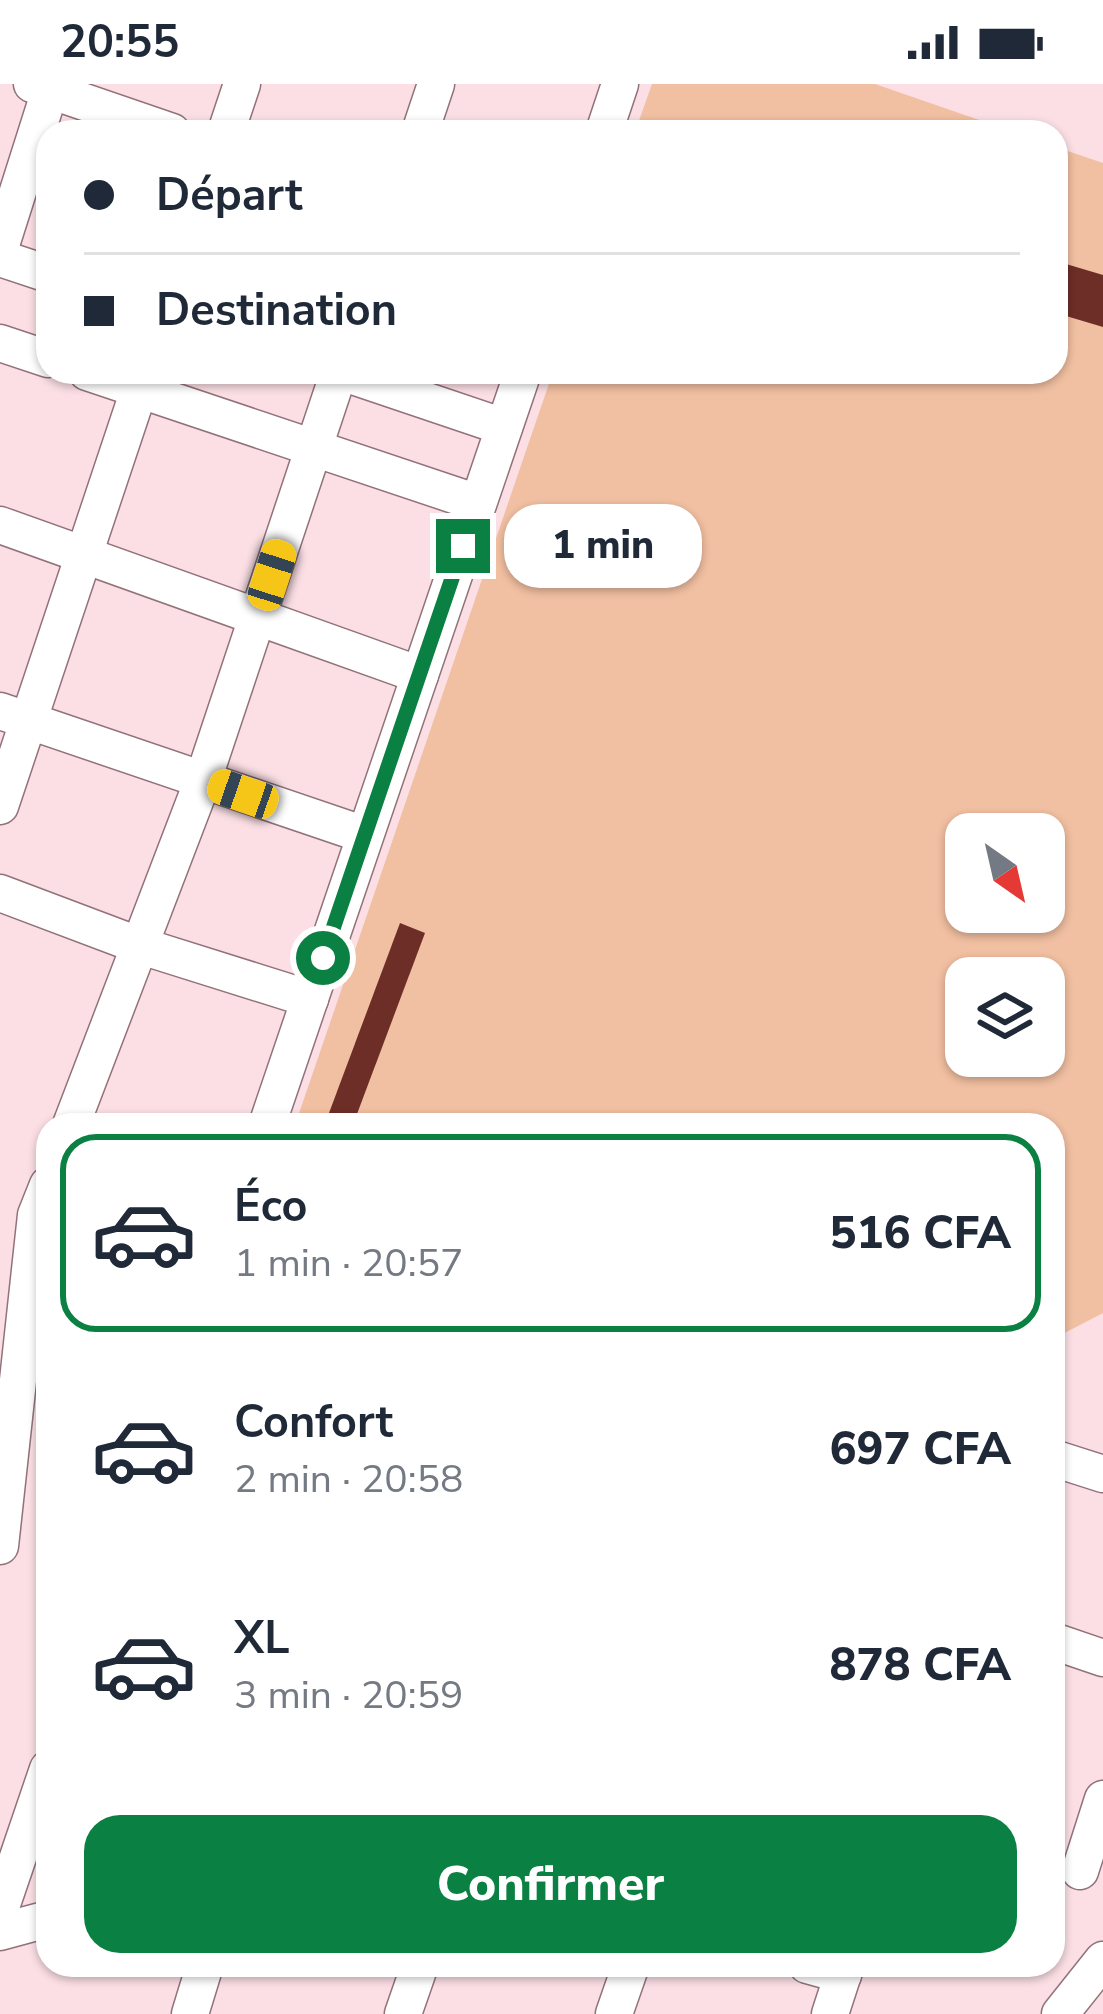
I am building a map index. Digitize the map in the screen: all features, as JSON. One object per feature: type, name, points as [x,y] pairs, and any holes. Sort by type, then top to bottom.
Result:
[{"type":"street","points":[[230,120],[242,84]]},
{"type":"street","points":[[424,120],[436,84]]},
{"type":"street","points":[[608,120],[620,84]]},
{"type":"street","points":[[0,248],[44,86],[139,120]]},
{"type":"street","points":[[0,258],[36,270]]},
{"type":"street","points":[[0,343],[36,355]]},
{"type":"street","points":[[0,806],[14,716],[84,556],[141,384]]},
{"type":"street","points":[[150,384],[314,448],[478,503]]},
{"type":"street","points":[[75,1113],[202,780],[336,384]]},
{"type":"street","points":[[376,384],[504,427]]},
{"type":"street","points":[[271,1113],[519,384]]},
{"type":"street","points":[[0,525],[420,675]]},
{"type":"street","points":[[14,716],[365,835]]},
{"type":"street","points":[[0,893],[138,945],[310,999]]},
{"type":"street","points":[[0,1546],[36,1224]]},
{"type":"street","points":[[1065,1462],[1103,1474]]},
{"type":"street","points":[[1065,1646],[1103,1658]]},
{"type":"street","points":[[1079,1871],[1103,1799]]},
{"type":"street","points":[[0,1910],[36,1804]]},
{"type":"street","points":[[0,1932],[36,1922]]},
{"type":"street","points":[[1073,2009],[1103,1960]]},
{"type":"street","points":[[190,2014],[201,1977]]},
{"type":"street","points":[[403,2014],[416,1977]]},
{"type":"street","points":[[614,2014],[627,1977]]},
{"type":"street","points":[[830,2014],[832,1977]]},
{"type":"shaded area","points":[[652,84],[875,84],[979,120],[639,120]]},
{"type":"shaded area","points":[[1068,151],[1103,163],[1103,1313],[1065,1333],[1065,1113],[299,1113],[549,384],[1068,384]]},
{"type":"building","points":[[1068,265],[1103,275],[1103,327],[1068,317]]},
{"type":"building","points":[[400,923],[425,933],[357,1113],[329,1113]]},
{"type":"route","points":[[323,958],[463,546]]}]
